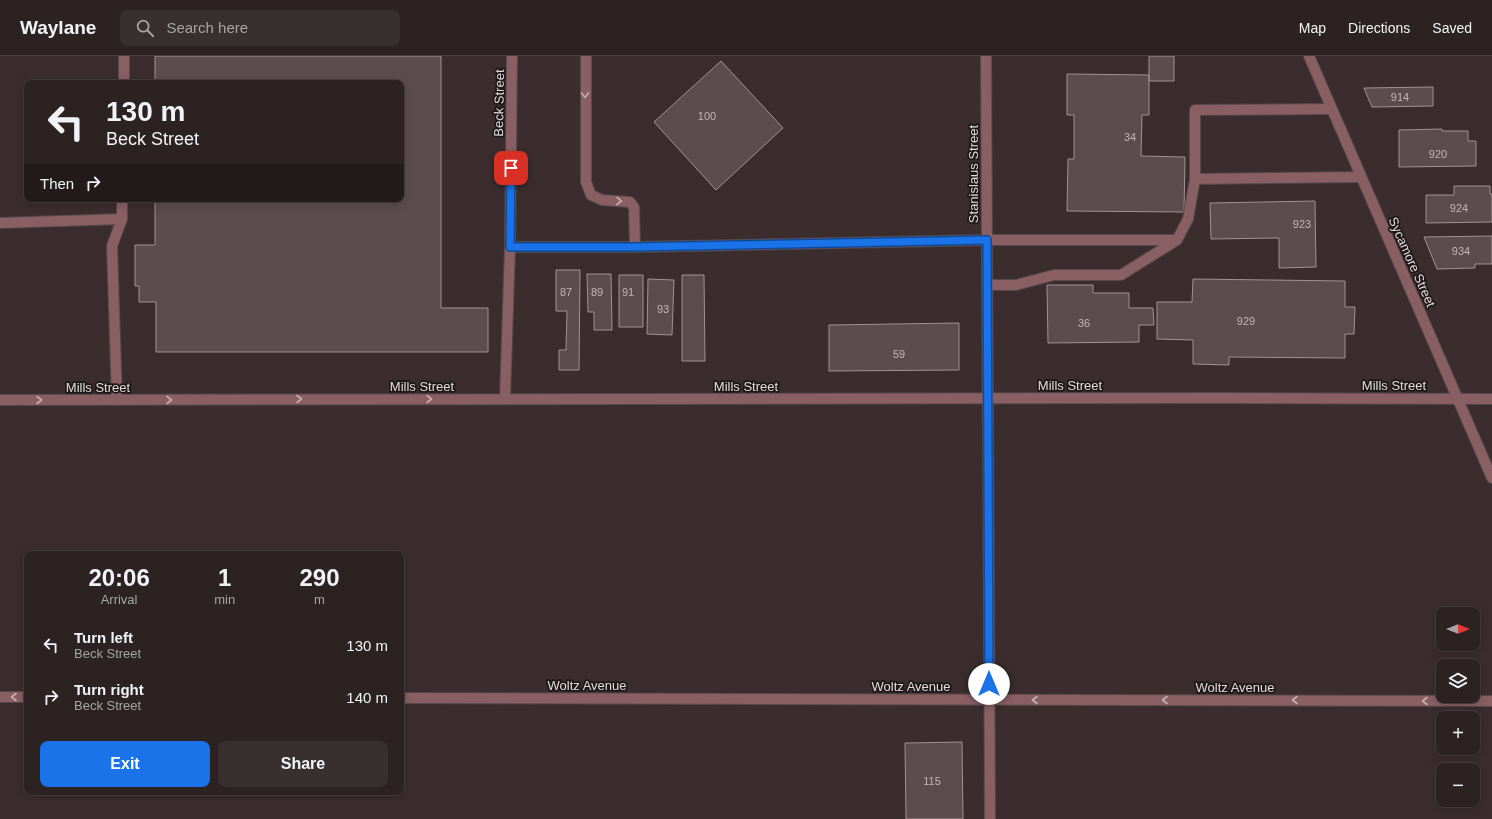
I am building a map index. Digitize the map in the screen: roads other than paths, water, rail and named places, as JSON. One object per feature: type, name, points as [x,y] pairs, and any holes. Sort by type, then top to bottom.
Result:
[{"type":"street","points":[[124,56],[124,80]]},
{"type":"street","name":"Beck Street","points":[[505,399],[510,247],[512,56]]},
{"type":"street","points":[[586,56],[586,182],[591,195],[602,200],[630,202],[634,207],[635,247]]},
{"type":"street","name":"Stanislaus Street","points":[[986,56],[990,819]]},
{"type":"street","name":"Sycamore Street","points":[[1309,56],[1492,478]]},
{"type":"street","points":[[987,285],[1016,285],[1054,275],[1121,275],[1177,240],[1188,219],[1195,179],[1194,110],[1331,109]]},
{"type":"street","points":[[1195,179],[1361,177]]},
{"type":"street","points":[[117,400],[112,246],[122,219],[122,202]]},
{"type":"street","points":[[0,223],[122,219]]},
{"type":"street","points":[[510,247],[635,247],[987,240],[1177,240]]},
{"type":"street","name":"Mills Street","points":[[0,400],[1492,399]]},
{"type":"street","points":[[0,697],[24,697]]},
{"type":"street","name":"Woltz Avenue","points":[[404,698],[1492,701]]}]
